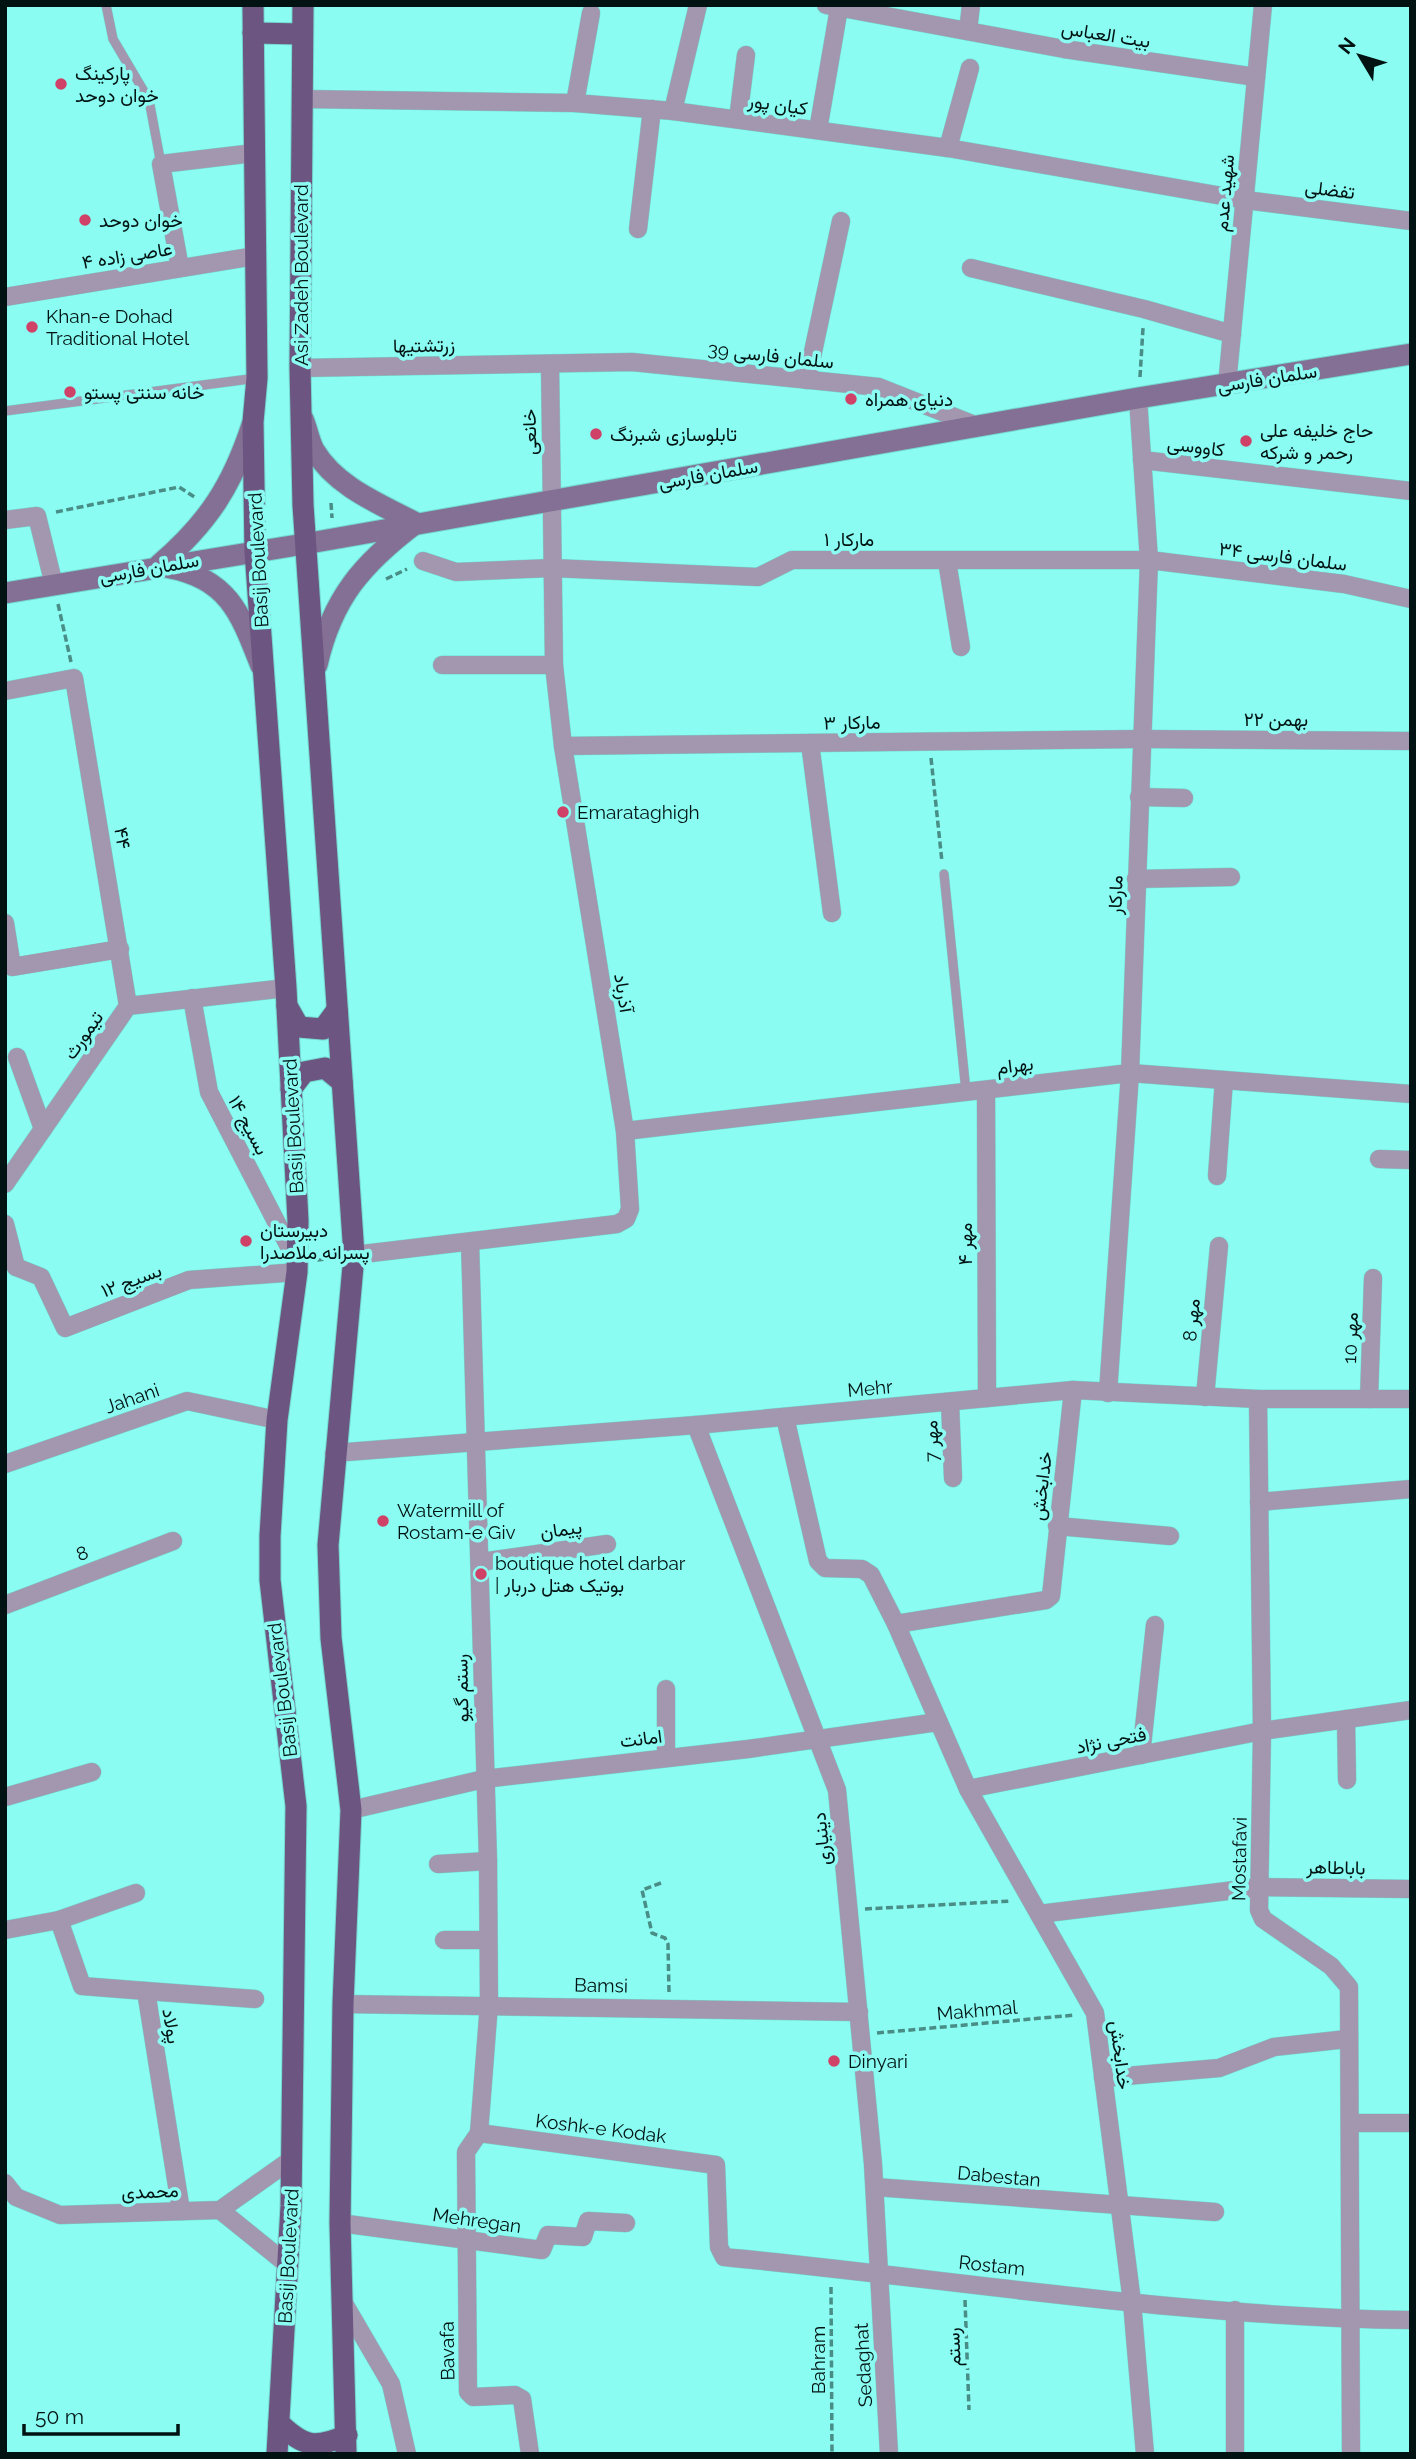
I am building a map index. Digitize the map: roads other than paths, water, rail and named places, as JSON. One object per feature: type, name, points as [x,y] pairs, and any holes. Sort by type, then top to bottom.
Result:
[{"type":"main road","name":"Basij Boulevard","points":[[253,5],[257,378],[253,422],[255,551],[287,997],[297,1267],[277,1420],[270,1580],[296,1806],[292,2160],[277,2454]]},
{"type":"main road","name":"Asi Zadeh Boulevard","points":[[303,5],[300,410],[304,544]]},
{"type":"main road","points":[[253,33],[303,34]]},
{"type":"main road","name":"سلمان فارسی","points":[[5,593],[981,428],[1138,398],[1411,355]]},
{"type":"main road","points":[[300,410],[314,450],[342,481],[372,501],[416,523],[384,547],[354,578],[323,638],[314,676]]},
{"type":"main road","points":[[158,566],[188,540],[213,510],[238,468],[253,422]]},
{"type":"main road","points":[[279,2423],[298,2441],[323,2445],[346,2444],[340,2223],[343,2004],[351,1810],[331,1638],[328,1545],[334,1453],[354,1255],[304,544]]},
{"type":"main road","points":[[158,566],[194,573],[217,586],[242,617],[265,675]]},
{"type":"main road","points":[[287,997],[299,1027],[323,1029],[337,1010]]},
{"type":"main road","points":[[291,1089],[304,1072],[325,1068],[342,1082]]},
{"type":"street","points":[[673,111],[698,5]]},
{"type":"street","points":[[968,31],[971,5]]},
{"type":"street","name":"شهید عدم","points":[[1227,385],[1263,5]]},
{"type":"street","points":[[818,130],[842,7]]},
{"type":"street","name":"بیت العباس","points":[[842,7],[968,31],[1256,77]]},
{"type":"street","points":[[575,103],[591,13]]},
{"type":"street","points":[[738,120],[746,55]]},
{"type":"street","points":[[948,148],[970,68]]},
{"type":"street","name":"کیان پور","points":[[301,100],[575,103],[673,111],[948,148],[1245,200]]},
{"type":"street","points":[[638,229],[652,109]]},
{"type":"street","points":[[180,268],[161,164],[254,153]]},
{"type":"street","name":"تفضلی","points":[[1245,200],[1411,220]]},
{"type":"street","points":[[807,380],[841,220]]},
{"type":"street","name":"عاصی زاده ۴","points":[[5,297],[255,256]]},
{"type":"street","points":[[971,268],[1144,309],[1232,334]]},
{"type":"street","name":"سلمان فارسی 39","points":[[550,364],[632,362],[879,387],[981,428]]},
{"type":"street","name":"زرتشتیها","points":[[300,368],[550,364]]},
{"type":"street","name":"خانعی","points":[[550,364],[551,500]]},
{"type":"street","name":"مارکار","points":[[1108,1392],[1130,1073],[1149,560],[1138,398]]},
{"type":"street","name":"کاووسی","points":[[1142,460],[1411,491]]},
{"type":"street","name":"آذرباد","points":[[354,1255],[617,1224],[626,1219],[630,1209],[625,1131],[563,747],[554,666],[551,500]]},
{"type":"street","points":[[5,520],[37,516],[54,585]]},
{"type":"street","name":"مارکار ۱","points":[[423,561],[456,572],[552,568],[758,578],[792,560],[1149,560]]},
{"type":"street","name":"سلمان فارسی ۳۴","points":[[1149,560],[1344,584],[1411,599]]},
{"type":"street","points":[[947,561],[961,647]]},
{"type":"street","points":[[442,665],[554,666]]},
{"type":"street","name":"۴۴","points":[[5,691],[74,678],[128,1006]]},
{"type":"street","name":"۲۲ بهمن","points":[[1141,739],[1411,741]]},
{"type":"street","name":"مارکار ۳","points":[[563,747],[1141,739]]},
{"type":"street","points":[[810,743],[832,913]]},
{"type":"street","points":[[1139,797],[1184,798]]},
{"type":"street","points":[[1136,879],[1231,877]]},
{"type":"street","points":[[5,923],[12,967],[120,948]]},
{"type":"street","name":"تیمورث","points":[[5,1184],[128,1006],[192,998],[287,997]]},
{"type":"street","name":"بسیج ۱۴","points":[[192,998],[209,1092],[297,1267]]},
{"type":"street","points":[[17,1058],[43,1129]]},
{"type":"street","name":"بهرام","points":[[625,1131],[1130,1073],[1411,1094]]},
{"type":"street","points":[[1217,1176],[1224,1080]]},
{"type":"street","name":"مهر ۴","points":[[986,1090],[988,1398]]},
{"type":"street","points":[[1379,1159],[1411,1160]]},
{"type":"street","points":[[5,1224],[11,1270]]},
{"type":"street","name":"رستم گیو","points":[[470,1242],[488,1861],[489,2004],[480,2133]]},
{"type":"street","name":"مهر 8","points":[[1205,1397],[1219,1247]]},
{"type":"street","name":"بسیج ۱۲","points":[[11,1270],[41,1277],[65,1328],[189,1280],[297,1267]]},
{"type":"street","name":"مهر 10","points":[[1369,1399],[1373,1278]]},
{"type":"street","name":"Mehr","points":[[334,1453],[696,1425],[1073,1391],[1258,1399],[1411,1399]]},
{"type":"street","name":"خدابخش","points":[[896,1624],[1046,1600],[1051,1596],[1073,1391]]},
{"type":"street","name":"Mostafavi","points":[[1258,1399],[1262,1731],[1259,1910],[1263,1919],[1306,1947],[1346,1980],[1349,1987],[1348,2319],[1351,2454]]},
{"type":"street","name":"Jahani","points":[[5,1464],[187,1401],[277,1420]]},
{"type":"street","name":"مهر 7","points":[[950,1402],[953,1478]]},
{"type":"street","name":"خدابخش","points":[[785,1417],[818,1561],[825,1569],[867,1572],[896,1624],[968,1789],[1095,2013],[1132,2302],[1145,2454]]},
{"type":"street","name":"دینیاری","points":[[696,1425],[837,1790],[875,2187],[879,2273]]},
{"type":"street","points":[[1259,1502],[1411,1489]]},
{"type":"street","points":[[1057,1526],[1170,1536]]},
{"type":"street","name":"8","points":[[5,1605],[173,1541]]},
{"type":"street","name":"پیمان","points":[[480,1562],[607,1544]]},
{"type":"street","points":[[1141,1755],[1155,1625]]},
{"type":"street","points":[[666,1689],[666,1756]]},
{"type":"street","name":"فتحی نژاد","points":[[968,1789],[1262,1731],[1411,1710]]},
{"type":"street","points":[[1346,1719],[1347,1780]]},
{"type":"street","name":"امانت","points":[[351,1810],[484,1779],[938,1722]]},
{"type":"street","points":[[5,1797],[92,1772]]},
{"type":"street","points":[[438,1864],[488,1861]]},
{"type":"street","name":"باباطاهر","points":[[1035,1907],[1260,1887],[1411,1889]]},
{"type":"street","points":[[5,1930],[59,1920],[136,1893]]},
{"type":"street","name":"پولاد","points":[[59,1920],[82,1986],[146,1991],[181,2211]]},
{"type":"street","points":[[444,1940],[488,1940]]},
{"type":"street","points":[[146,1991],[255,1999]]},
{"type":"street","name":"Bamsi","points":[[343,2004],[489,2004],[859,2012]]},
{"type":"street","points":[[1103,2078],[1219,2068],[1274,2046],[1348,2039]]},
{"type":"street","points":[[1350,2123],[1411,2123]]},
{"type":"street","points":[[466,2239],[466,2152],[480,2133]]},
{"type":"street","name":"Koshk-e Kodak","points":[[480,2133],[716,2165]]},
{"type":"street","points":[[288,2265],[220,2210],[292,2160]]},
{"type":"street","name":"Rostam","points":[[716,2165],[719,2248],[724,2257],[1132,2302],[1348,2319],[1411,2320]]},
{"type":"street","name":"محمدی","points":[[5,2183],[16,2197],[60,2215],[220,2210]]},
{"type":"street","name":"Dabestan","points":[[875,2187],[1120,2208],[1215,2212]]},
{"type":"street","name":"Mehregan","points":[[340,2223],[542,2250],[548,2235],[583,2237],[588,2221],[626,2223]]},
{"type":"street","name":"Bavafa","points":[[466,2239],[468,2392],[473,2397],[515,2395],[522,2399],[530,2454]]},
{"type":"street","name":"Sedaghat","points":[[879,2273],[889,2454]]},
{"type":"street","points":[[342,2300],[391,2384],[407,2454]]},
{"type":"street","points":[[1235,2310],[1235,2454]]},
{"type":"lane","points":[[106,5],[113,39],[149,100],[161,164]]},
{"type":"lane","points":[[5,411],[257,378]]},
{"type":"lane","points":[[944,874],[966,1092]]},
{"type":"place","name":"پارکینگ خوان دوحد","points":[[61,84]]},
{"type":"place","name":"خوان دوحد","points":[[85,220]]},
{"type":"place","name":"Khan-e Dohad Traditional Hotel","points":[[32,327]]},
{"type":"place","name":"خانه سنتی پستو","points":[[70,392]]},
{"type":"place","name":"دنیای همراه","points":[[851,399]]},
{"type":"place","name":"تابلوسازی شبرنگ","points":[[596,434]]},
{"type":"place","name":"حاج خلیفه علی رحمر و شرکه","points":[[1246,441]]},
{"type":"place","name":"Emarataghigh","points":[[563,812]]},
{"type":"place","name":"دبیرستان پسرانه ملاصدرا","points":[[246,1241]]},
{"type":"place","name":"Watermill of Rostam-e Giv","points":[[383,1521]]},
{"type":"place","name":"boutique hotel darbar | بوتیک هتل دربار","points":[[481,1574]]},
{"type":"place","name":"Dinyari","points":[[834,2061]]}]
